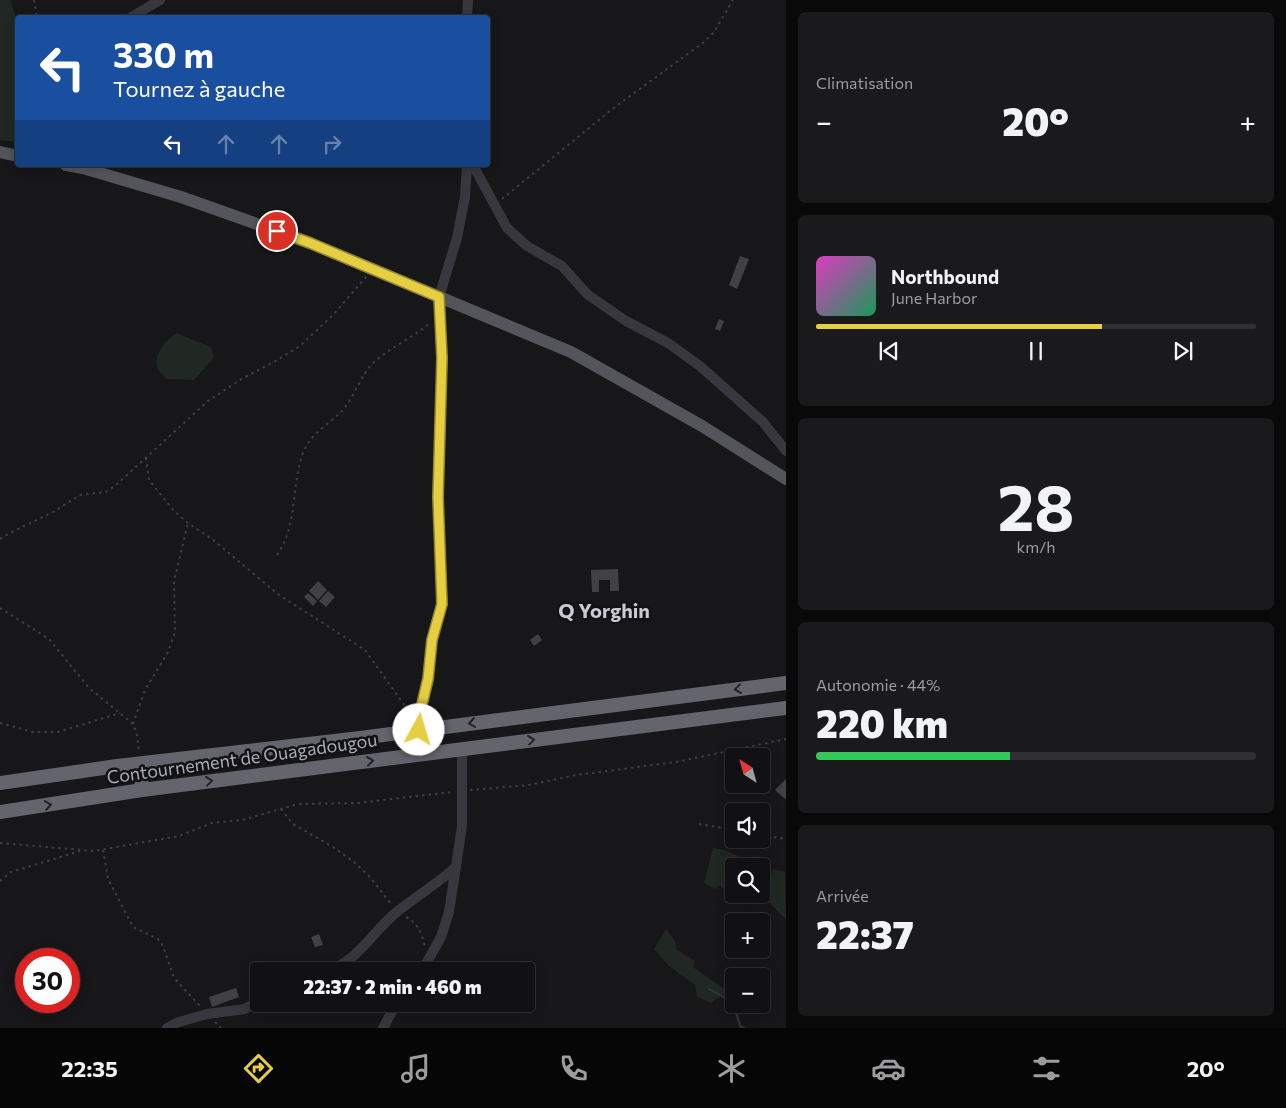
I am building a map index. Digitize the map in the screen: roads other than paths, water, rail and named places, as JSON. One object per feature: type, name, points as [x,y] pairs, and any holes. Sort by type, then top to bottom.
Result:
[{"type":"highway","name":"Contournement de Ouagadougou","points":[[0,783],[420,724],[786,683]]},
{"type":"highway","name":"Contournement de Ouagadougou","points":[[0,812],[142,790],[786,708]]},
{"type":"highway","points":[[140,764],[142,790]]},
{"type":"main road","points":[[0,152],[15,155]]},
{"type":"main road","points":[[77,167],[181,197],[310,243],[570,352],[702,426],[786,479]]},
{"type":"street","points":[[135,15],[160,0]]},
{"type":"street","points":[[467,15],[468,0]]},
{"type":"street","points":[[420,724],[428,679],[432,640],[442,604],[438,497],[442,358],[439,297],[457,238],[465,197],[467,167]]},
{"type":"street","points":[[474,167],[507,228],[527,246],[562,266],[587,294],[626,321],[668,343],[700,366],[762,422],[786,451]]},
{"type":"street","points":[[427,962],[441,937],[449,912],[462,826],[462,749]]},
{"type":"street","points":[[347,962],[396,912],[456,868]]},
{"type":"street","points":[[166,1028],[176,1023],[207,1014],[244,1009],[250,1005]]},
{"type":"street","points":[[382,1028],[391,1012]]},
{"type":"waterway","points":[[709,989],[733,1002],[740,1026],[744,1028]]},
{"type":"district","name":"Q Yorghin","points":[[604,611]]}]
